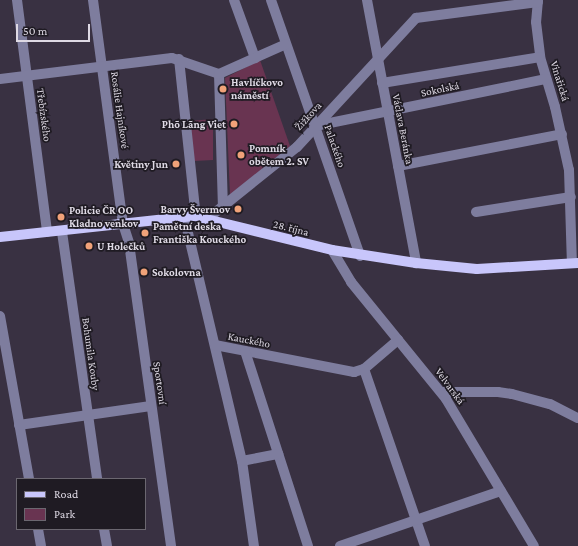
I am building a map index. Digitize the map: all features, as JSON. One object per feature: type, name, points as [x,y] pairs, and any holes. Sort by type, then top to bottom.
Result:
[{"type":"main road","name":"28. října","points":[[0,237],[62,232],[184,216],[207,219],[360,256],[416,263],[478,269],[575,263]]},
{"type":"street","name":"Třebízského","points":[[17,0],[48,232]]},
{"type":"street","name":"Rosálie Hajníkové","points":[[94,0],[123,224]]},
{"type":"street","points":[[234,0],[255,58]]},
{"type":"street","name":"Palackého","points":[[271,0],[360,256]]},
{"type":"street","name":"Václava Beránka","points":[[367,0],[416,263]]},
{"type":"street","name":"Žižkova","points":[[207,219],[297,147],[416,18],[538,1]]},
{"type":"street","name":"Vinařická","points":[[538,1],[536,22],[540,57],[562,134],[570,170],[571,197],[575,216],[575,263]]},
{"type":"street","points":[[0,79],[172,58],[179,59],[219,74],[286,44]]},
{"type":"street","points":[[382,83],[540,57]]},
{"type":"street","points":[[179,59],[196,217]]},
{"type":"street","points":[[219,74],[223,205]]},
{"type":"street","name":"Sokolská","points":[[315,126],[546,79]]},
{"type":"street","points":[[398,166],[562,134]]},
{"type":"street","points":[[476,212],[571,197]]},
{"type":"street","name":"Kauckého","points":[[184,216],[215,345],[354,372],[364,369]]},
{"type":"street","name":"Sportovní","points":[[123,224],[129,242],[171,546]]},
{"type":"street","name":"Bohumila Kouby","points":[[62,232],[97,478]]},
{"type":"street","name":"Velvarská","points":[[332,250],[351,282],[442,392],[534,546]]},
{"type":"street","points":[[0,316],[29,478]]},
{"type":"street","points":[[398,340],[364,369],[418,521],[425,546]]},
{"type":"street","points":[[215,345],[242,461],[254,546]]},
{"type":"street","points":[[245,351],[308,546]]},
{"type":"street","points":[[442,392],[486,391],[512,394],[550,404],[578,418]]},
{"type":"street","points":[[19,425],[151,406]]},
{"type":"street","points":[[242,461],[278,454]]},
{"type":"street","points":[[340,546],[418,521],[501,491]]},
{"type":"street","points":[[38,530],[41,546]]},
{"type":"street","points":[[104,530],[107,546]]},
{"type":"green space","points":[[260,60],[290,146],[230,195],[225,78]]},
{"type":"green space","points":[[213,119],[213,160],[194,161],[190,121]]},
{"type":"place","name":"Havlíčkovo náměstí","points":[[223,89]]},
{"type":"place","name":"Phõ Lãng Viet","points":[[234,124]]},
{"type":"place","name":"Pomník obětem 2. SV","points":[[241,155]]},
{"type":"place","name":"Květiny Jun","points":[[176,164]]},
{"type":"place","name":"Barvy Švermov","points":[[238,209]]},
{"type":"place","name":"Policie ČR OO Kladno venkov","points":[[61,217]]},
{"type":"place","name":"Pamětní deska Františka Kouckého","points":[[145,233]]},
{"type":"place","name":"U Holečků","points":[[89,246]]},
{"type":"place","name":"Sokolovna","points":[[144,272]]}]
